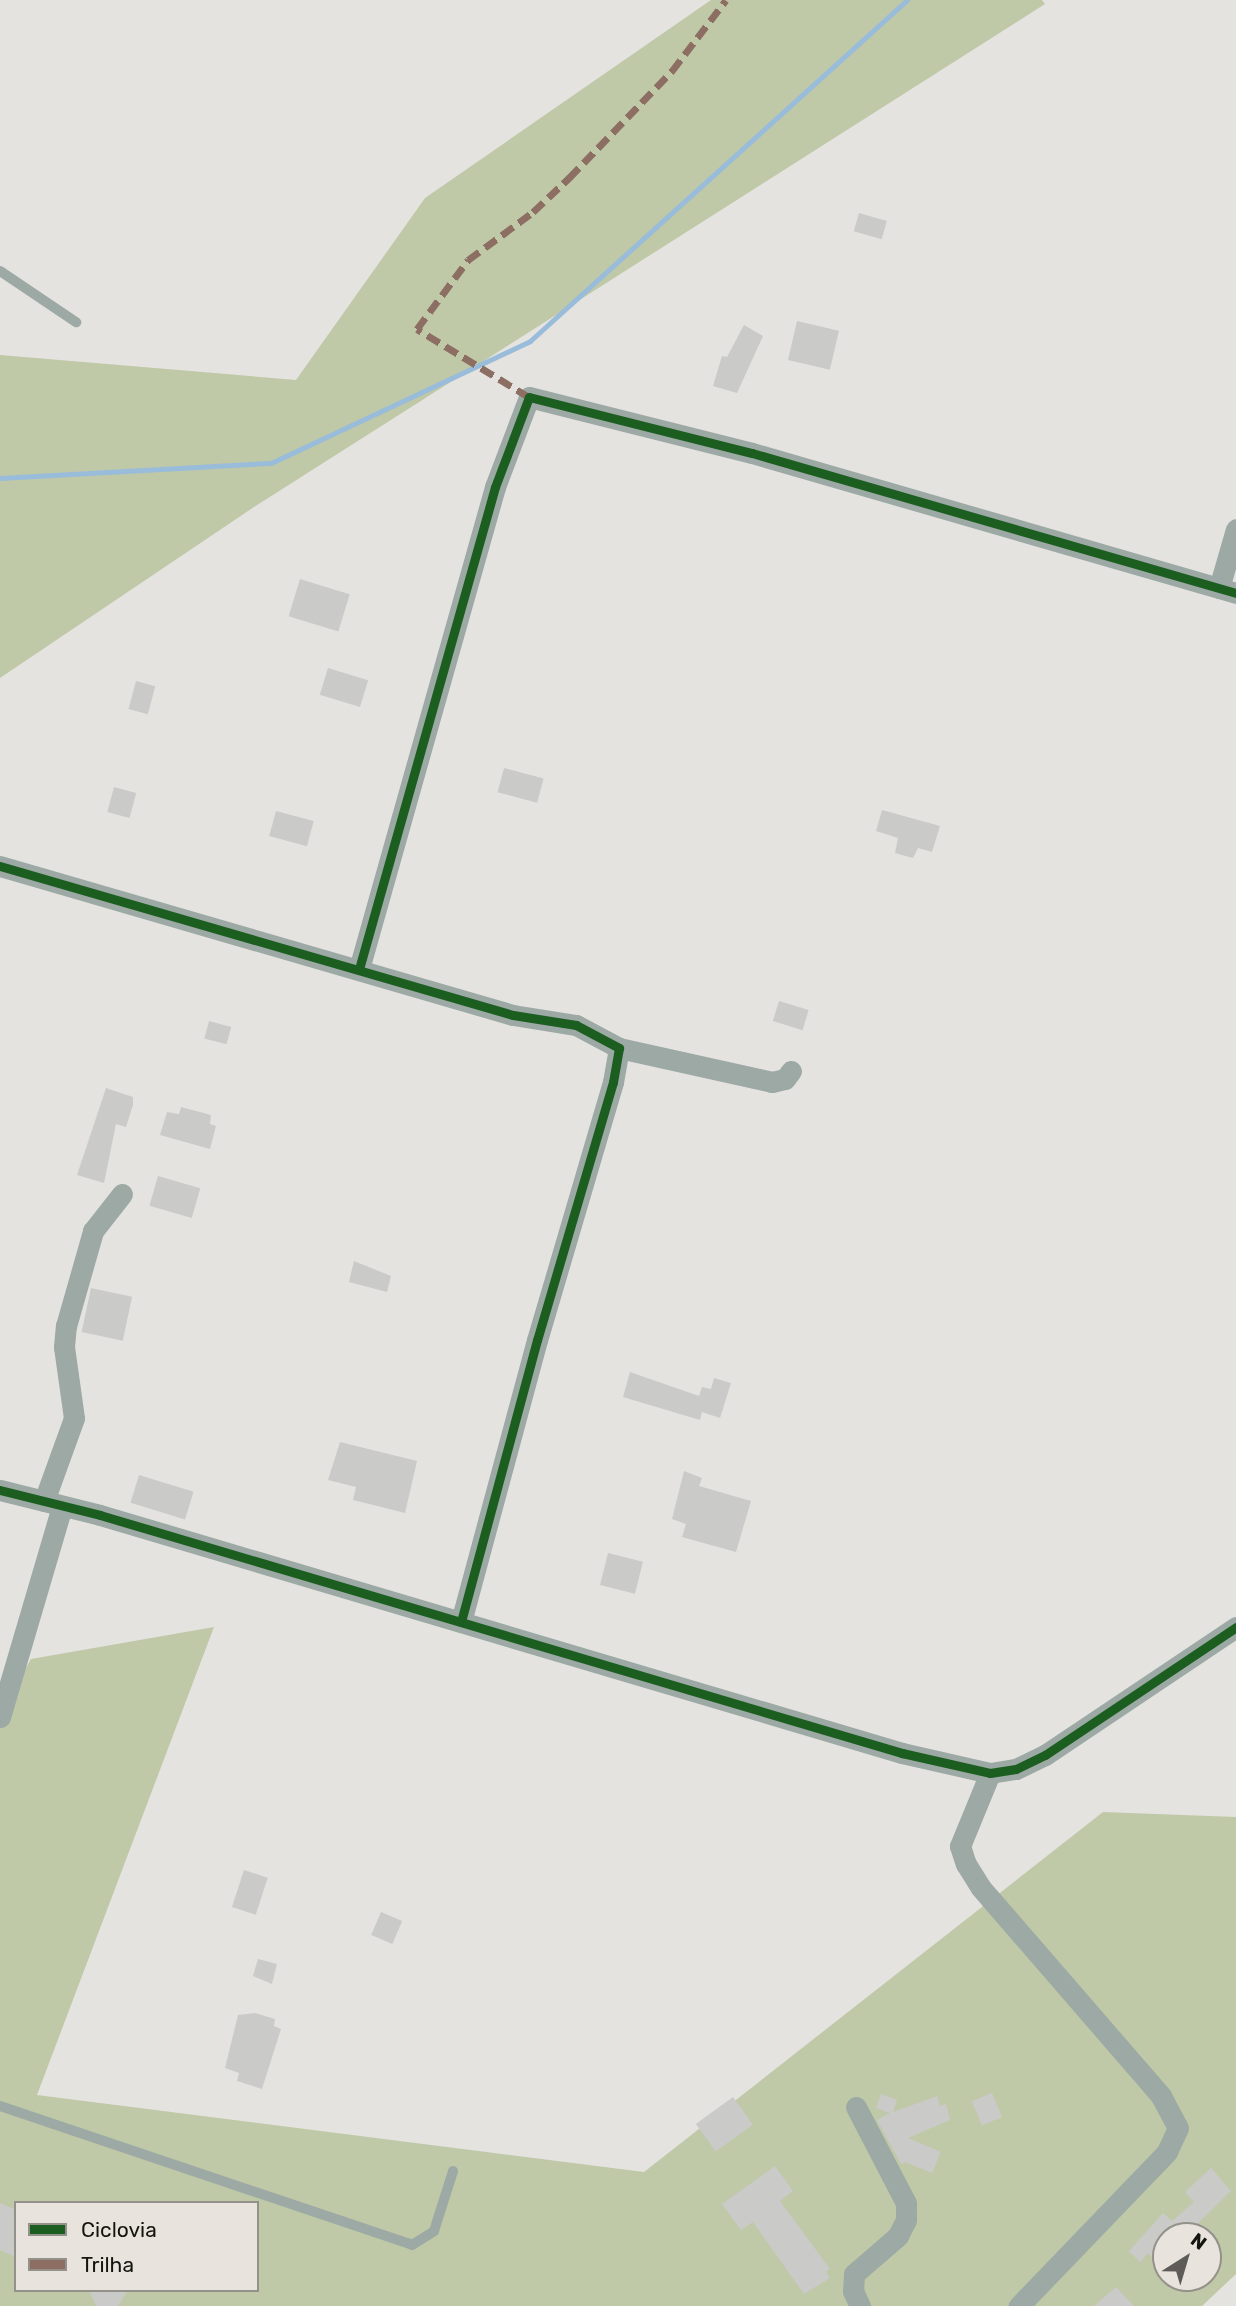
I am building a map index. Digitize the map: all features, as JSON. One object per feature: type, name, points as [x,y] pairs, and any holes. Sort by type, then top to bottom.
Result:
[{"type":"street","points":[[359,969],[495,487],[529,397],[752,453],[1228,591],[1236,529]]},
{"type":"street","points":[[0,866],[513,1015],[576,1025],[619,1048],[772,1082],[785,1079],[791,1071]]},
{"type":"street","points":[[461,1622],[537,1340],[614,1082],[619,1048]]},
{"type":"street","points":[[0,1717],[74,1418],[64,1347],[66,1326],[93,1231],[122,1194]]},
{"type":"street","points":[[0,1490],[53,1503],[902,1753],[990,1773],[1016,1769],[1045,1755],[1236,1627]]},
{"type":"street","points":[[990,1773],[960,1846],[966,1864],[981,1888],[1161,2096],[1178,2128],[1167,2152],[1018,2306]]},
{"type":"street","points":[[856,2106],[906,2203],[906,2220],[898,2236],[854,2274],[853,2291],[860,2306]]},
{"type":"lane","points":[[0,271],[76,322]]},
{"type":"lane","points":[[0,2106],[412,2245],[434,2231],[453,2171]]},
{"type":"green space","points":[[711,0],[1042,0],[1045,4],[254,507],[0,678],[0,355],[296,380],[425,198]]},
{"type":"green space","points":[[214,1627],[37,2095],[644,2172],[1103,1812],[1236,1817],[1236,2274],[1222,2287],[1222,2222],[1152,2222],[1152,2292],[1217,2292],[1202,2306],[0,2306],[0,1713],[31,1659]]},
{"type":"building","points":[[859,213],[887,221],[882,239],[854,231]]},
{"type":"building","points":[[797,321],[839,331],[830,370],[788,360]]},
{"type":"building","points":[[744,325],[763,336],[737,393],[713,386],[722,356],[727,357]]},
{"type":"building","points":[[300,579],[350,594],[338,631],[289,616]]},
{"type":"building","points":[[328,668],[368,680],[360,707],[320,695]]},
{"type":"building","points":[[136,681],[155,686],[148,714],[128,709]]},
{"type":"building","points":[[504,768],[544,779],[537,803],[498,792]]},
{"type":"building","points":[[114,787],[136,793],[129,818],[107,812]]},
{"type":"building","points":[[882,810],[940,826],[932,852],[918,848],[913,858],[895,853],[898,838],[876,831]]},
{"type":"building","points":[[276,811],[314,821],[307,846],[269,836]]},
{"type":"building","points":[[779,1001],[809,1010],[803,1030],[773,1021]]},
{"type":"building","points":[[209,1021],[231,1027],[227,1044],[204,1038]]},
{"type":"building","points":[[106,1088],[133,1097],[133,1105],[126,1127],[116,1124],[104,1183],[77,1175]]},
{"type":"building","points":[[181,1107],[211,1115],[210,1124],[216,1126],[210,1149],[160,1135],[167,1112],[179,1114]]},
{"type":"building","points":[[158,1176],[200,1188],[192,1218],[149,1206]]},
{"type":"building","points":[[354,1261],[391,1276],[387,1292],[349,1282]]},
{"type":"building","points":[[91,1288],[132,1297],[123,1341],[82,1332]]},
{"type":"building","points":[[630,1372],[699,1396],[702,1387],[711,1389],[714,1378],[731,1383],[720,1418],[702,1412],[700,1420],[623,1397]]},
{"type":"building","points":[[340,1442],[417,1461],[405,1513],[353,1500],[356,1487],[328,1480]]},
{"type":"building","points":[[684,1471],[702,1478],[699,1486],[751,1501],[736,1552],[682,1537],[686,1524],[672,1519]]},
{"type":"building","points":[[139,1475],[194,1492],[185,1519],[131,1503]]},
{"type":"building","points":[[608,1553],[643,1562],[635,1594],[600,1585]]},
{"type":"building","points":[[244,1870],[268,1878],[256,1915],[232,1907]]},
{"type":"building","points":[[381,1912],[402,1921],[392,1944],[371,1935]]},
{"type":"building","points":[[258,1959],[277,1964],[272,1984],[253,1976]]},
{"type":"building","points":[[255,2013],[275,2019],[274,2026],[281,2029],[262,2089],[237,2081],[239,2073],[225,2068],[238,2015]]},
{"type":"building","points":[[992,2093],[1002,2117],[982,2126],[972,2102]]},
{"type":"building","points":[[881,2094],[897,2100],[893,2112],[937,2096],[940,2106],[946,2104],[950,2120],[908,2138],[941,2152],[932,2173],[905,2162],[901,2164],[877,2120],[890,2113],[876,2108]]},
{"type":"building","points":[[733,2097],[753,2125],[716,2152],[696,2124]]},
{"type":"building","points":[[775,2166],[793,2191],[780,2201],[830,2269],[826,2272],[830,2278],[804,2294],[753,2222],[741,2230],[722,2204]]},
{"type":"building","points":[[1211,2168],[1231,2191],[1199,2222],[1155,2222],[1163,2213],[1172,2221],[1194,2202],[1185,2192]]},
{"type":"building","points":[[0,2203],[14,2209],[14,2256],[0,2250]]},
{"type":"building","points":[[1152,2225],[1152,2257],[1148,2253],[1140,2262],[1129,2251]]},
{"type":"building","points":[[1116,2287],[1134,2306],[1094,2306]]},
{"type":"building","points":[[90,2292],[127,2292],[118,2306],[96,2306]]},
{"type":"waterway","points":[[0,478],[271,463],[530,341],[907,0]]},
{"type":"marked path","points":[[529,397],[417,329],[468,260],[533,212],[569,178],[672,71],[726,0]]},
{"type":"cycle path","points":[[359,969],[495,487],[529,397],[752,453],[1236,593]]},
{"type":"cycle path","points":[[0,866],[513,1015],[576,1025],[619,1048],[613,1082],[537,1340],[461,1622]]},
{"type":"cycle path","points":[[0,1490],[100,1515],[902,1753],[990,1773],[1016,1769],[1045,1755],[1236,1627]]}]
